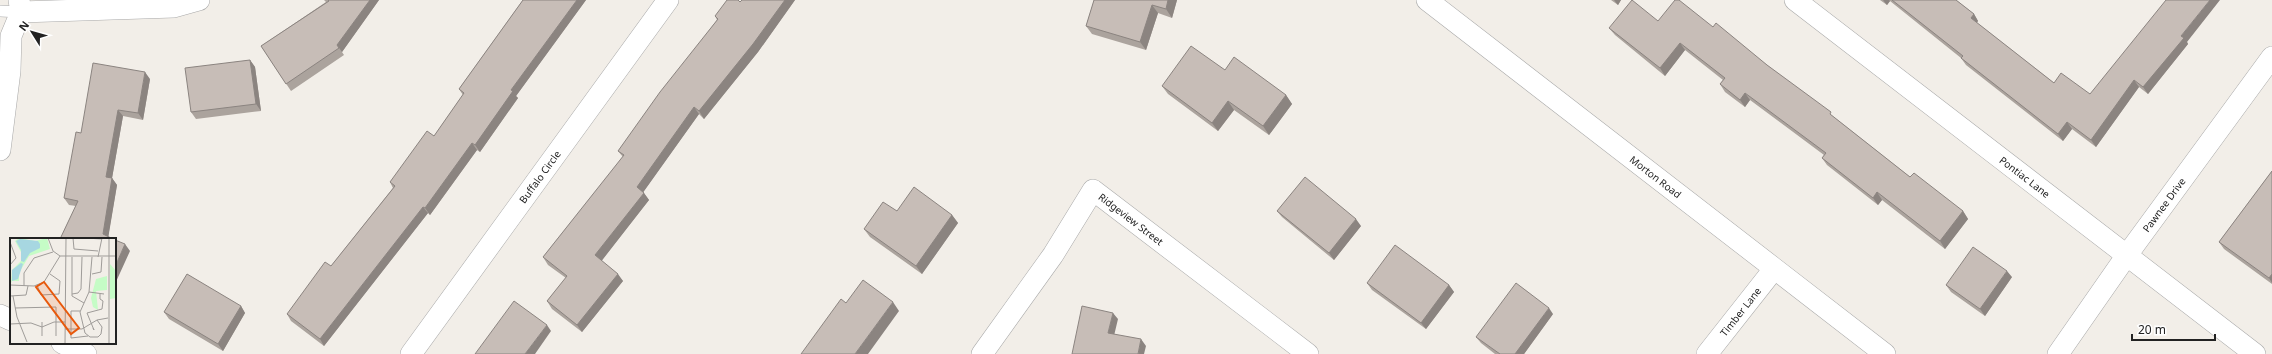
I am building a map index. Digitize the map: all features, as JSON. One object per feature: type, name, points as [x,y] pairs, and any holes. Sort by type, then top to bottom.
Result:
[{"type":"street","points":[[0,150],[10,71],[11,36],[20,6],[174,7],[199,0]]},
{"type":"street","name":"Buffalo Circle","points":[[411,354],[668,0]]},
{"type":"street","name":"Morton Road","points":[[1427,0],[1884,354]]},
{"type":"street","name":"Pontiac Lane","points":[[1795,0],[2255,354]]},
{"type":"street","name":"Pawnee Drive","points":[[2058,354],[2127,255],[2272,57]]},
{"type":"street","name":"Ridgeview Street","points":[[982,354],[1053,255],[1093,190],[1308,354]]},
{"type":"street","name":"Timber Lane","points":[[1707,354],[1774,269]]},
{"type":"street","points":[[0,315],[10,320]]},
{"type":"street","points":[[64,344],[86,354]]},
{"type":"lane","points":[[0,11],[20,6]]},
{"type":"building","points":[[328,0],[370,0],[337,45],[339,48],[286,84],[261,46],[329,1]]},
{"type":"building","points":[[523,0],[577,0],[511,90],[513,91],[475,145],[472,143],[425,208],[423,207],[320,339],[287,314],[325,262],[331,266],[395,186],[390,182],[427,131],[434,136],[464,93],[459,89]]},
{"type":"building","points":[[727,0],[738,0],[740,2],[742,0],[785,0],[753,44],[699,111],[694,107],[637,187],[644,193],[595,255],[618,274],[577,325],[547,301],[567,276],[543,257],[624,155],[618,151],[660,92],[718,19],[715,16]]},
{"type":"building","points":[[1094,0],[1168,0],[1166,9],[1152,5],[1140,42],[1086,26]]},
{"type":"building","points":[[1632,0],[1658,21],[1675,0],[1679,0],[1713,27],[1716,23],[1767,65],[1831,112],[1830,114],[1910,177],[1914,173],[1963,211],[1940,241],[1877,192],[1873,198],[1822,158],[1826,153],[1745,93],[1740,100],[1720,84],[1725,78],[1680,43],[1660,68],[1609,28]]},
{"type":"building","points":[[1892,0],[1956,0],[1974,14],[1971,18],[2054,83],[2061,73],[2090,94],[2166,0],[2210,0],[2181,36],[2184,38],[2143,87],[2134,80],[2091,140],[2067,122],[2058,134],[1961,58],[1963,56]]},
{"type":"building","points":[[1191,46],[1225,70],[1234,57],[1286,95],[1263,126],[1228,101],[1212,123],[1162,86]]},
{"type":"building","points":[[250,60],[256,104],[191,112],[185,68]]},
{"type":"building","points":[[93,63],[145,72],[138,113],[118,110],[106,177],[112,178],[103,234],[111,238],[60,238],[78,201],[64,198],[76,132],[81,133]]},
{"type":"building","points":[[2272,171],[2272,274],[2269,278],[2219,242]]},
{"type":"building","points":[[1305,177],[1356,219],[1329,253],[1277,211]]},
{"type":"building","points":[[914,187],[952,215],[916,266],[864,229],[883,202],[897,211]]},
{"type":"building","points":[[116,240],[125,244],[116,265]]},
{"type":"building","points":[[1395,245],[1449,285],[1421,323],[1367,283]]},
{"type":"building","points":[[1973,247],[2007,271],[1980,309],[1946,285]]},
{"type":"building","points":[[187,274],[241,306],[218,344],[164,312]]},
{"type":"building","points":[[863,280],[893,302],[855,354],[801,354],[841,299],[846,303]]},
{"type":"building","points":[[1516,283],[1549,308],[1515,354],[1500,354],[1476,337]]},
{"type":"building","points":[[514,301],[547,325],[525,354],[475,354]]},
{"type":"building","points":[[1082,306],[1113,313],[1108,333],[1141,339],[1138,354],[1072,354]]}]
